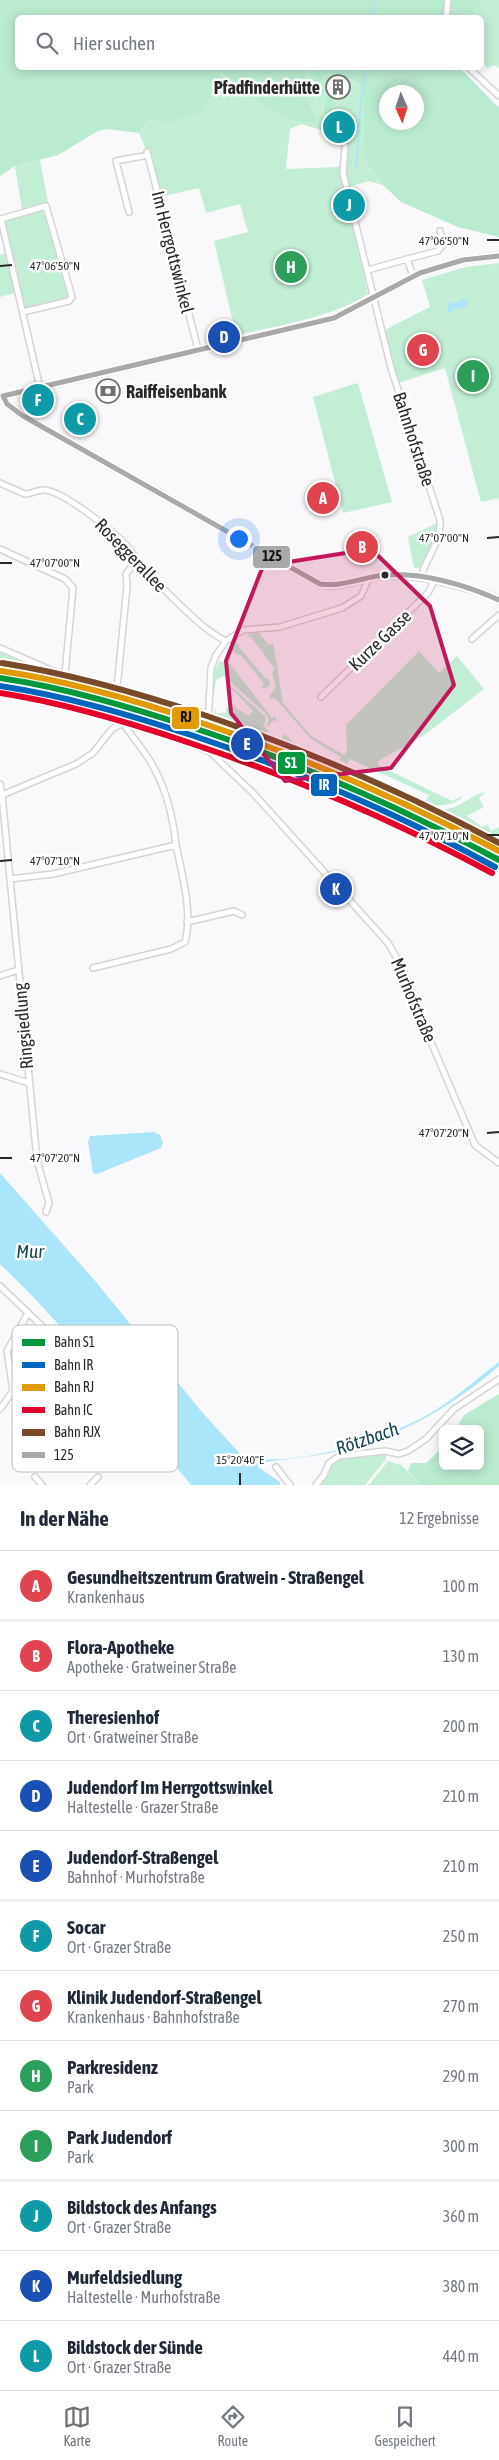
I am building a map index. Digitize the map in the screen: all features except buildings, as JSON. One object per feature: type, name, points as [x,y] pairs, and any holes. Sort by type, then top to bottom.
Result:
[{"type":"main road","points":[[499,256],[464,260],[435,267],[413,276],[334,318],[1,396],[23,416],[316,582],[337,586],[393,574],[421,577],[485,594],[499,600]]},
{"type":"street","points":[[446,15],[448,0]]},
{"type":"street","points":[[471,70],[499,96]]},
{"type":"street","name":"Bahnhofstraße","points":[[345,146],[343,173],[368,270],[373,298],[394,377],[440,520],[441,530],[421,577]]},
{"type":"street","name":"Im Herrgottswinkel","points":[[129,212],[116,161],[148,154],[198,349]]},
{"type":"street","points":[[23,312],[69,301],[72,297],[46,206],[1,219],[40,388]]},
{"type":"street","points":[[368,270],[438,251],[443,245],[440,231]]},
{"type":"street","points":[[407,259],[413,276]]},
{"type":"street","name":"Roseggerallee","points":[[0,483],[25,494],[43,489],[50,491],[85,510],[127,546],[134,553],[135,562],[210,632],[226,641]]},
{"type":"street","points":[[0,549],[65,579],[73,588],[65,674]]},
{"type":"street","points":[[117,688],[127,586],[126,574],[135,562]]},
{"type":"street","points":[[2,794],[54,774],[83,760],[95,751],[112,729],[123,723],[144,725],[201,747],[208,724],[210,668],[226,641],[243,630],[280,627],[342,608],[361,596],[369,578]]},
{"type":"street","name":"Kurze Gasse","points":[[321,698],[428,593],[434,581]]},
{"type":"street","points":[[472,639],[499,615]]},
{"type":"street","points":[[0,648],[53,671],[208,714]]},
{"type":"street","points":[[93,968],[171,949],[185,942],[187,922],[174,826],[156,774],[147,756],[123,723]]},
{"type":"street","name":"Murhofstraße","points":[[201,747],[230,769],[253,793],[388,943],[403,970],[422,1021],[475,1145],[499,1163]]},
{"type":"street","name":"Ringsiedlung","points":[[0,784],[28,1083],[37,1160],[49,1203],[46,1212]]},
{"type":"street","points":[[10,879],[53,874],[176,844]]},
{"type":"street","points":[[0,859],[8,858]]},
{"type":"street","points":[[187,922],[234,911],[242,915]]},
{"type":"street","name":"Ringsiedlung","points":[[0,976],[18,970]]},
{"type":"street","name":"Ringsiedlung","points":[[0,1074],[28,1083]]},
{"type":"street","points":[[0,1286],[42,1325]]},
{"type":"street","points":[[21,1325],[28,1313]]},
{"type":"street","points":[[12,1342],[7,1351],[12,1384]]},
{"type":"street","points":[[316,1485],[324,1475],[328,1463],[339,1456],[385,1452],[399,1454],[408,1451],[426,1439],[454,1409],[499,1379]]},
{"type":"street","points":[[0,1409],[12,1392]]},
{"type":"street","points":[[276,1467],[290,1485]]},
{"type":"street","points":[[34,1477],[42,1485]]},
{"type":"street","points":[[90,1485],[98,1477]]},
{"type":"highlighted area","points":[[371,549],[430,606],[454,685],[391,768],[285,781],[231,713],[226,661],[263,566]]},
{"type":"green space","points":[[0,0],[479,0],[483,4],[465,15],[15,15],[15,70],[309,70],[305,82],[306,95],[319,121],[306,122],[279,114],[266,107],[221,72],[203,111],[167,123],[151,117],[139,133],[107,129],[98,131],[58,155],[15,166],[0,176]]},
{"type":"green space","points":[[479,0],[499,0],[499,68],[494,65],[486,69],[487,67],[484,64],[484,15],[464,15],[483,4]]},
{"type":"green space","points":[[309,70],[321,84],[324,75],[330,71],[329,85],[323,104],[327,123],[336,95],[347,78],[360,85],[364,102],[363,157],[383,185],[369,181],[345,188],[368,294],[321,315],[236,335],[214,241],[248,232],[240,204],[206,213],[199,188],[160,197],[147,152],[139,133],[151,117],[221,72],[275,112],[319,121],[306,95],[305,82]],"holes":[[[301,124],[331,133],[343,148],[339,167],[286,169],[290,129]]]},
{"type":"green space","points":[[310,70],[462,70],[499,108],[499,237],[458,227],[401,202],[383,185],[363,157],[364,102],[360,85],[348,78],[345,95],[336,95],[328,124],[323,111],[330,72],[324,75],[321,84],[318,85]]},
{"type":"green space","points":[[40,160],[54,234],[71,297],[68,300],[24,310],[19,292],[0,297],[0,255],[5,253],[0,232],[0,217],[22,210],[15,166]]},
{"type":"green space","points":[[499,263],[499,501],[498,498],[481,502],[445,368],[398,383],[385,330],[430,307],[422,280],[466,267]]},
{"type":"green space","points":[[358,383],[392,502],[343,513],[313,397]]},
{"type":"green space","points":[[437,523],[437,535],[433,547],[419,568],[414,568],[408,537]]},
{"type":"green space","points":[[259,633],[269,645],[273,643],[283,703],[311,736],[344,755],[347,751],[346,725],[419,651],[439,673],[457,656],[484,689],[423,736],[378,761],[378,765],[452,801],[462,796],[462,798],[444,805],[425,802],[429,795],[350,759],[347,764],[340,760],[341,757],[311,739],[275,698],[270,699],[270,695],[276,687],[272,672],[275,669],[251,637],[248,637],[249,634]]},
{"type":"green space","points":[[234,641],[240,645],[238,646],[266,679],[268,678],[270,684],[267,688],[261,687],[264,684],[240,654],[238,655],[231,650],[231,644]]},
{"type":"green space","points":[[0,652],[40,670],[198,714],[204,718],[205,724],[104,692],[52,679],[0,670]]},
{"type":"green space","points":[[220,661],[230,664],[272,718],[275,716],[278,723],[274,720],[267,727],[269,719],[265,713],[224,676],[216,680],[213,699],[215,669]]},
{"type":"green space","points":[[223,679],[266,717],[264,726],[268,731],[264,735],[236,722],[233,731],[213,724],[215,708],[216,713],[226,713],[226,708],[234,707],[249,716],[253,711]]},
{"type":"green space","points":[[0,682],[70,696],[202,734],[199,738],[193,739],[138,721],[121,720],[121,717],[110,715],[93,716],[92,710],[24,694],[23,691],[0,687]]},
{"type":"green space","points":[[285,734],[308,756],[310,754],[394,795],[423,806],[436,809],[453,808],[476,795],[486,792],[479,798],[484,807],[467,816],[482,827],[488,825],[491,831],[499,827],[499,853],[372,789],[373,786],[367,783],[265,741],[276,743]]},
{"type":"green space","points":[[219,746],[233,753],[235,748],[360,798],[481,855],[499,865],[499,870],[322,788],[240,756],[234,760],[226,759],[217,753]]},
{"type":"green space","points":[[499,1394],[499,1485],[422,1485],[408,1471],[411,1463],[426,1463],[439,1451],[439,1470],[484,1470],[484,1425],[458,1425],[464,1415]]},
{"type":"green space","points":[[386,1455],[386,1459],[365,1485],[319,1485],[333,1461],[353,1456]]},
{"type":"green space","points":[[388,1461],[401,1465],[422,1485],[369,1485]]},
{"type":"water","points":[[463,298],[467,301],[468,307],[456,308],[451,313],[447,313],[449,302],[458,303]]},
{"type":"water","points":[[154,1132],[160,1135],[163,1143],[161,1148],[97,1174],[93,1173],[88,1142],[90,1136]]},
{"type":"water","name":"Mur","points":[[0,1173],[96,1282],[131,1325],[59,1325],[0,1264]]},
{"type":"water","name":"Mur","points":[[499,1362],[499,1366],[479,1382],[439,1410],[418,1422],[373,1441],[316,1455],[288,1459],[358,1444],[422,1418],[452,1399]]},
{"type":"water","name":"Mur","points":[[178,1383],[244,1458],[265,1460],[288,1459],[260,1463],[258,1467],[280,1482],[280,1485],[191,1485],[178,1469]]},
{"type":"waterway","points":[[373,15],[374,0]]},
{"type":"waterway","points":[[356,169],[365,70]]},
{"type":"rail line","name":"RJX","points":[[2,663],[104,685],[242,728],[317,757],[391,789],[499,843]]},
{"type":"rail line","name":"RJ","points":[[1,671],[52,680],[102,692],[175,714],[238,736],[352,780],[426,814],[499,851]]},
{"type":"rail line","name":"S1","points":[[0,678],[100,699],[173,721],[275,757],[389,805],[499,860]]},
{"type":"rail line","name":"IR","points":[[0,686],[98,707],[170,728],[233,750],[310,779],[385,811],[495,867]]},
{"type":"rail line","name":"IC","points":[[0,693],[96,714],[167,735],[268,771],[382,818],[492,873]]},
{"type":"transit line","name":"125","points":[[3,396],[334,318],[420,273],[463,260],[499,256]]},
{"type":"transit line","name":"125","points":[[3,396],[7,404],[23,416],[320,584],[345,583],[385,575],[414,576],[444,581],[472,589],[499,600]]},
{"type":"place","name":"Pfadfinderhütte","points":[[338,87]]},
{"type":"place","name":"Bildstock der Sünde","points":[[339,127]]},
{"type":"place","name":"Bildstock des Anfangs","points":[[349,205]]},
{"type":"place","name":"Parkresidenz","points":[[291,267]]},
{"type":"place","name":"Judendorf Im Herrgottswinkel","points":[[224,337]]},
{"type":"place","name":"Klinik Judendorf-Straßengel","points":[[423,350]]},
{"type":"place","name":"Park Judendorf","points":[[473,376]]},
{"type":"place","name":"Raiffeisenbank","points":[[108,391]]},
{"type":"place","name":"Socar","points":[[38,400]]},
{"type":"place","name":"Theresienhof","points":[[80,419]]},
{"type":"place","name":"Gesundheitszentrum Gratwein - Straßengel","points":[[323,498]]},
{"type":"place","name":"Flora-Apotheke","points":[[362,547]]},
{"type":"place","name":"Judendorf-Straßengel","points":[[247,744]]},
{"type":"place","name":"Murfeldsiedlung","points":[[336,889]]},
{"type":"water label","name":"Rötzbach","points":[[367,1438]]}]
